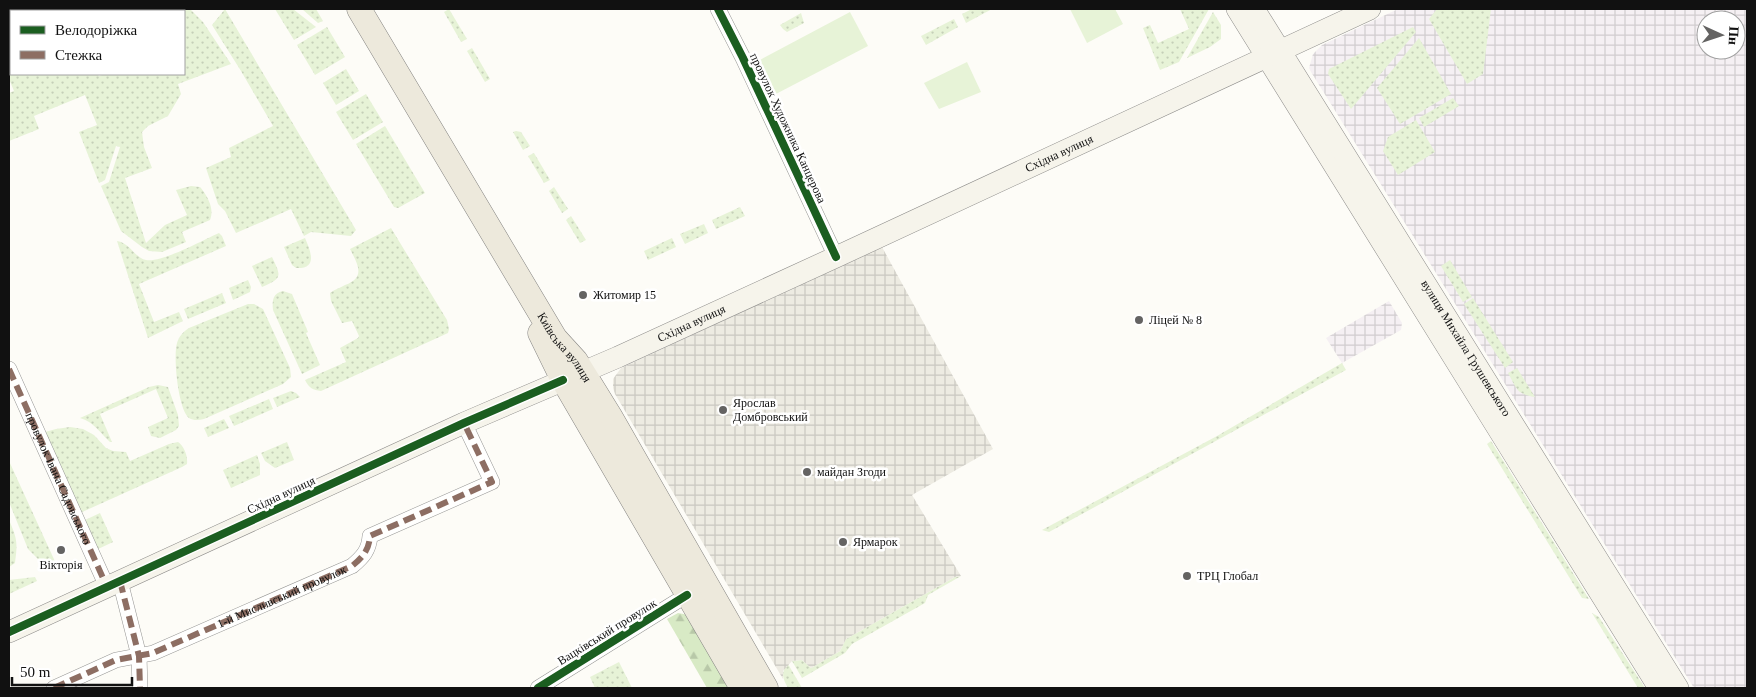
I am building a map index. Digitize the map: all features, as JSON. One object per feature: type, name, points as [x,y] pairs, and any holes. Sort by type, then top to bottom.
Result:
[{"type":"main road","name":"Київська вулиця","points":[[346,9],[540,332],[570,371],[766,688]]},
{"type":"main road","name":"Київська вулиця","points":[[359,9],[556,338],[570,371],[687,595],[742,688]]},
{"type":"main road","name":"вулиця Михайла Грушевського","points":[[1237,9],[1270,49],[1678,688]]},
{"type":"main road","name":"вулиця Михайла Грушевського","points":[[1254,9],[1270,49],[1659,688]]},
{"type":"main road","name":"Східна вулиця","points":[[1270,49],[1345,9]]},
{"type":"main road","name":"Східна вулиця","points":[[9,632],[110,582],[833,252],[1270,49],[1370,9]]},
{"type":"main road","name":"Східна вулиця","points":[[9,621],[110,582],[464,423],[570,371]]},
{"type":"street","name":"провулок Художника Канцерова","points":[[718,9],[794,165],[833,252]]},
{"type":"street","name":"провулок Івана Садовського","points":[[9,369],[110,582],[139,656],[140,688]]},
{"type":"street","name":"1-й Мисливський провулок","points":[[54,688],[116,660],[152,653],[352,566],[365,555],[370,546],[370,536],[492,482],[464,423]]},
{"type":"street","name":"Вацківський провулок","points":[[538,688],[687,595]]},
{"type":"shaded area","points":[[1398,9],[1747,9],[1747,688],[1694,688],[1311,72],[1309,68],[1313,54],[1322,45]]},
{"type":"shaded area","name":"майдан Згоди","points":[[882,247],[993,449],[912,495],[961,576],[955,577],[846,639],[840,651],[811,668],[802,660],[792,661],[783,671],[783,679],[615,394],[613,379],[621,368]]},
{"type":"shaded area","points":[[1389,301],[1402,323],[1401,330],[1342,363],[1326,338]]},
{"type":"green space","points":[[190,9],[203,22],[231,64],[178,84],[181,94],[168,116],[148,126],[142,132],[144,147],[152,168],[125,178],[146,243],[165,225],[187,215],[176,190],[191,186],[200,187],[208,198],[212,211],[210,220],[182,232],[186,242],[162,252],[149,251],[121,231],[101,186],[109,182],[120,147],[116,146],[105,180],[99,183],[79,132],[97,125],[85,95],[34,116],[39,129],[9,141],[9,93],[14,91],[9,79],[9,45],[10,75],[185,75],[185,10],[166,10]]},
{"type":"green space","points":[[225,9],[356,230],[351,236],[311,232],[304,236],[291,209],[236,233],[225,211],[218,204],[206,168],[231,157],[229,148],[273,126],[212,25]]},
{"type":"green space","points":[[275,9],[293,9],[316,27],[294,40]]},
{"type":"green space","points":[[302,9],[316,9],[323,21],[318,23]]},
{"type":"green space","points":[[449,9],[467,39],[461,42],[444,12]]},
{"type":"green space","points":[[972,9],[992,9],[966,23],[962,14]]},
{"type":"green space","points":[[1070,9],[1115,9],[1123,24],[1087,43]]},
{"type":"green space","points":[[1180,9],[1209,9],[1179,62],[1160,70],[1143,28],[1150,25],[1158,43],[1189,29]]},
{"type":"green space","points":[[1437,9],[1491,9],[1483,74],[1467,84],[1429,19]]},
{"type":"green space","points":[[850,12],[868,46],[774,95],[758,61]]},
{"type":"green space","points":[[1213,12],[1221,25],[1221,39],[1210,47],[1187,58]]},
{"type":"green space","points":[[801,13],[804,23],[787,32],[780,25]]},
{"type":"green space","points":[[954,19],[958,27],[926,45],[921,36]]},
{"type":"green space","points":[[327,27],[345,57],[315,75],[297,45]]},
{"type":"green space","points":[[1413,27],[1416,32],[1351,109],[1328,74],[1329,69]]},
{"type":"green space","points":[[1419,38],[1451,94],[1400,124],[1377,88]]},
{"type":"green space","points":[[472,48],[490,79],[485,82],[467,51]]},
{"type":"green space","points":[[967,62],[981,92],[939,109],[924,83]]},
{"type":"green space","points":[[346,69],[359,91],[336,105],[323,83]]},
{"type":"green space","points":[[366,94],[383,122],[353,140],[336,112]]},
{"type":"green space","points":[[1453,98],[1459,106],[1424,127],[1419,118]]},
{"type":"green space","points":[[1416,120],[1435,152],[1398,175],[1383,151],[1388,137]]},
{"type":"green space","points":[[385,126],[425,193],[398,208],[394,207],[356,144]]},
{"type":"green space","points":[[513,132],[521,132],[530,146],[523,150]]},
{"type":"green space","points":[[534,153],[550,180],[544,183],[528,156]]},
{"type":"green space","points":[[554,187],[568,209],[562,213],[549,191]]},
{"type":"green space","points":[[740,207],[745,216],[716,229],[712,220]]},
{"type":"green space","points":[[571,216],[586,240],[580,243],[566,220]]},
{"type":"green space","points":[[704,224],[708,233],[685,244],[680,234]]},
{"type":"green space","points":[[391,228],[447,320],[448,333],[321,391],[313,389],[305,380],[346,362],[340,348],[359,336],[352,321],[342,323],[331,301],[330,293],[352,282],[358,274],[357,265],[350,249]]},
{"type":"green space","points":[[219,233],[226,246],[139,284],[154,322],[179,312],[183,321],[148,338],[117,241],[122,242],[142,259],[153,260],[172,255]]},
{"type":"green space","points":[[305,238],[310,253],[310,262],[308,265],[296,268],[292,265],[284,247]]},
{"type":"green space","points":[[672,238],[676,247],[648,260],[644,251]]},
{"type":"green space","points":[[272,257],[278,272],[277,279],[262,287],[252,266]]},
{"type":"green space","points":[[1450,260],[1472,297],[1463,302],[1441,266]]},
{"type":"green space","points":[[248,280],[251,287],[250,292],[233,300],[229,288]]},
{"type":"green space","points":[[283,291],[292,294],[320,365],[302,374],[273,310],[274,298],[277,293]]},
{"type":"green space","points":[[222,293],[226,303],[188,319],[184,309]]},
{"type":"green space","points":[[1473,298],[1513,362],[1505,368],[1464,304]]},
{"type":"green space","points":[[248,304],[254,304],[263,309],[290,368],[291,377],[283,384],[204,419],[195,420],[189,418],[182,404],[177,382],[176,350],[179,338],[189,328]]},
{"type":"green space","points":[[1342,363],[1346,370],[1049,532],[1042,530],[1217,436]]},
{"type":"green space","points":[[1517,368],[1535,397],[1520,392],[1515,387],[1508,373]]},
{"type":"green space","points":[[158,385],[168,387],[178,415],[179,426],[176,430],[160,438],[151,436],[148,427],[168,418],[156,389],[100,414],[112,442],[93,425],[80,418],[149,387]]},
{"type":"green space","points":[[291,391],[300,397],[277,407],[273,398]]},
{"type":"green space","points":[[269,399],[273,409],[234,426],[229,416]]},
{"type":"green space","points":[[224,419],[229,428],[208,437],[204,428]]},
{"type":"green space","points":[[70,427],[83,429],[94,435],[106,448],[113,451],[126,452],[130,461],[178,442],[185,452],[187,464],[80,513],[45,432]]},
{"type":"green space","points":[[1491,441],[1589,599],[1582,598],[1487,444]]},
{"type":"green space","points":[[287,442],[294,460],[275,468],[265,461],[261,453]]},
{"type":"green space","points":[[257,455],[260,464],[260,475],[231,488],[223,470]]},
{"type":"green space","points":[[9,461],[58,568],[45,566],[28,549],[9,502]]},
{"type":"green space","points":[[100,513],[113,542],[96,550],[83,521]]},
{"type":"green space","points":[[9,520],[17,545],[15,563],[9,567],[10,541]]},
{"type":"green space","points":[[961,576],[928,595],[925,603],[852,644],[845,653],[802,678],[792,661],[802,660],[811,668],[840,651],[846,639],[955,577]]},
{"type":"green space","points":[[35,577],[37,581],[9,594],[9,580]]},
{"type":"green space","points":[[678,613],[689,615],[731,688],[707,688],[667,619]]},
{"type":"green space","points":[[1592,613],[1599,617],[1645,688],[1638,688]]},
{"type":"green space","points":[[619,662],[632,688],[595,688],[590,677]]},
{"type":"green space","points":[[788,664],[802,688],[788,688],[783,676]]},
{"type":"marked path","points":[[9,369],[106,588]]},
{"type":"marked path","points":[[54,688],[116,660],[153,653],[352,566],[365,553],[370,536],[492,482],[464,423]]},
{"type":"marked path","points":[[120,581],[139,656],[140,688]]},
{"type":"cycle path","points":[[718,9],[743,58],[836,257]]},
{"type":"cycle path","points":[[9,632],[464,423],[563,380]]},
{"type":"cycle path","points":[[538,688],[687,595]]},
{"type":"place","name":"Житомир 15","points":[[583,295]]},
{"type":"place","name":"Ліцей № 8","points":[[1139,320]]},
{"type":"place","name":"Ярослав Домбровський","points":[[723,410]]},
{"type":"place","name":"майдан Згоди","points":[[807,472]]},
{"type":"place","name":"Ярмарок","points":[[843,542]]},
{"type":"place","name":"Вікторія","points":[[61,550]]},
{"type":"place","name":"ТРЦ Глобал","points":[[1187,576]]}]
